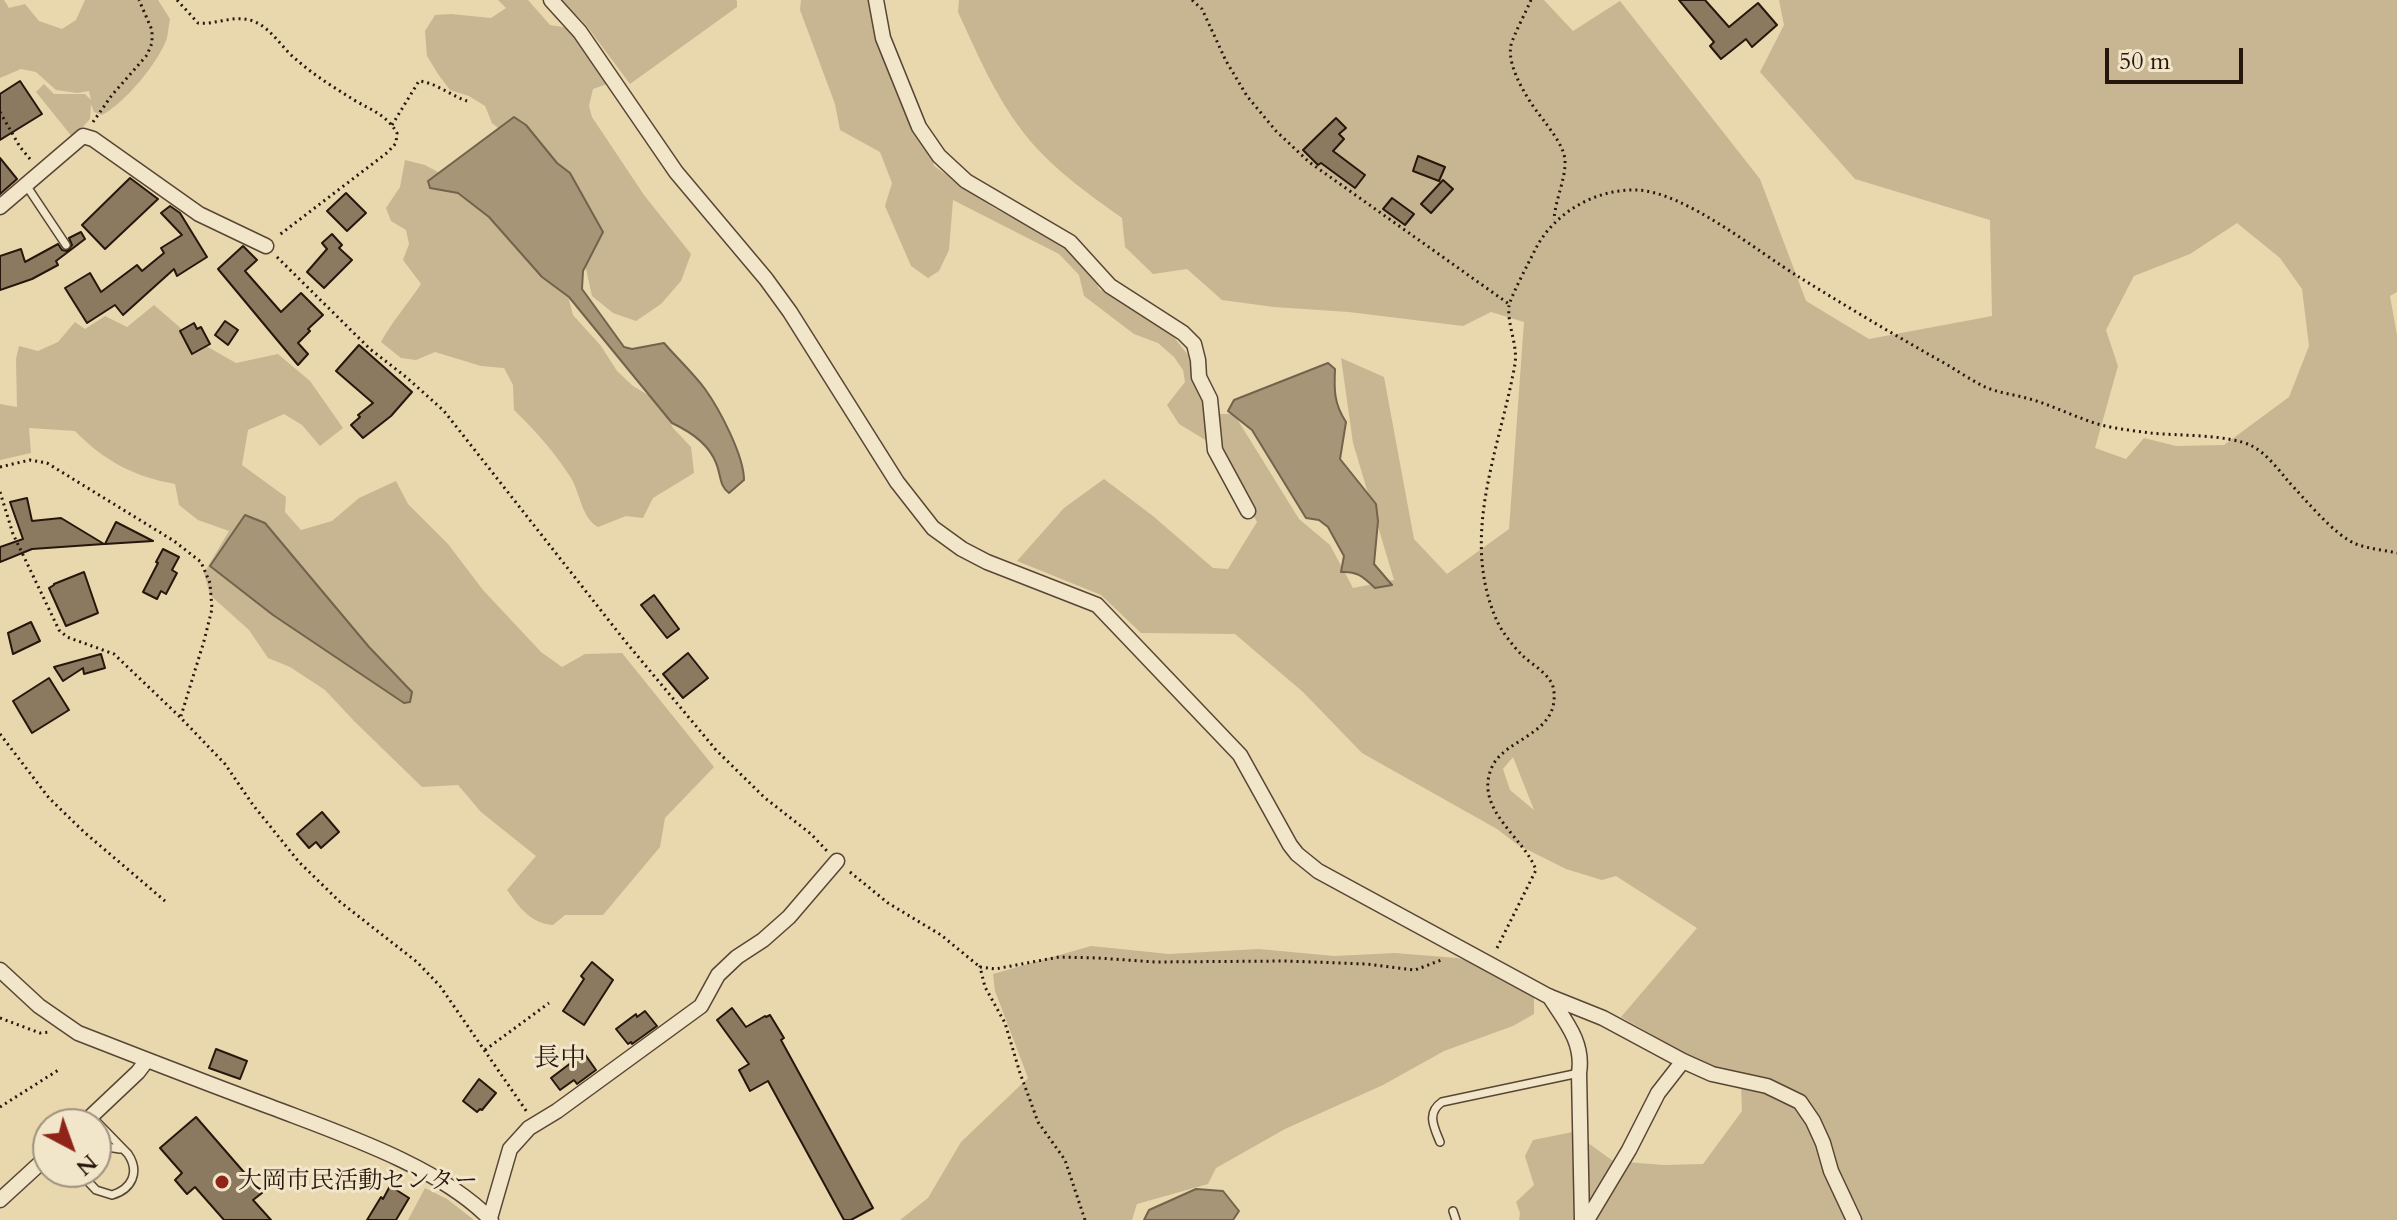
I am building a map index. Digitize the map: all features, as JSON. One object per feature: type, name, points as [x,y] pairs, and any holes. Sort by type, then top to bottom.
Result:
[{"type":"street","points":[[551,0],[580,32],[676,172],[790,312],[897,482],[933,528],[987,562],[1097,605],[1240,755],[1290,845],[1318,871],[1548,996],[1611,1022],[1683,1061],[1712,1074],[1767,1086],[1800,1102],[1813,1121],[1836,1183],[1854,1220]]},
{"type":"street","points":[[876,0],[883,38],[919,127],[939,156],[966,181],[1070,242],[1110,286],[1183,333],[1194,344],[1199,377],[1210,399],[1215,450],[1248,511]]},
{"type":"street","points":[[0,207],[83,136],[93,139],[199,214],[266,246]]},
{"type":"street","points":[[0,970],[39,1006],[78,1033],[376,1148],[442,1181],[490,1219],[510,1149],[535,1124],[701,1006],[718,975],[789,917],[837,861]]},
{"type":"street","points":[[1548,996],[1577,1041],[1581,1061],[1584,1220]]},
{"type":"street","points":[[100,1108],[147,1060]]},
{"type":"street","points":[[1584,1220],[1629,1150],[1658,1093],[1683,1061]]},
{"type":"street","points":[[0,1200],[32,1171]]},
{"type":"lane","points":[[26,185],[66,245]]},
{"type":"lane","points":[[1440,1142],[1432,1121],[1436,1107],[1442,1102],[1579,1073]]},
{"type":"lane","points":[[95,1188],[112,1195],[127,1188],[134,1175],[128,1154],[112,1141]]},
{"type":"lane","points":[[112,1147],[128,1154]]},
{"type":"lane","points":[[1453,1211],[1456,1220]]},
{"type":"path","points":[[83,136],[112,95],[147,55],[152,43],[152,30],[139,0]]},
{"type":"path","points":[[177,0],[198,23],[244,18],[256,22],[306,68],[385,117],[392,125],[397,133],[396,143],[388,152],[266,246],[370,349],[444,411],[545,542],[716,750],[765,798],[811,834],[837,861],[888,903],[941,935],[980,967],[995,969],[1072,957],[1155,962],[1366,964],[1415,970],[1446,959],[1456,946]]},
{"type":"path","points":[[1192,0],[1202,9],[1226,61],[1247,96],[1276,131],[1309,162],[1509,304]]},
{"type":"path","points":[[1531,0],[1511,43],[1510,56],[1519,82],[1555,135],[1565,158],[1554,205],[1554,222]]},
{"type":"path","points":[[392,125],[419,81],[431,82],[447,94],[467,101]]},
{"type":"path","points":[[0,112],[20,147],[40,171]]},
{"type":"path","points":[[1490,962],[1536,870],[1531,857],[1507,830],[1495,810],[1489,790],[1491,768],[1499,757],[1537,730],[1549,716],[1554,687],[1548,677],[1517,651],[1497,622],[1483,568],[1481,536],[1491,462],[1516,358],[1509,304],[1539,241],[1554,222],[1571,208],[1612,193],[1639,190],[1674,199],[1799,278],[1983,386],[2111,427],[2236,441],[2255,447],[2314,510],[2351,543],[2397,553]]},
{"type":"path","points":[[0,467],[30,460],[47,463],[153,527],[201,562],[210,583],[212,609],[180,717]]},
{"type":"path","points":[[0,492],[13,534],[59,630],[67,637],[114,654],[225,764],[299,862],[339,901],[417,962],[440,986],[535,1124]]},
{"type":"path","points":[[0,734],[49,798],[165,901]]},
{"type":"path","points":[[980,967],[985,987],[1005,1023],[1038,1122],[1065,1160],[1085,1220]]},
{"type":"path","points":[[485,1050],[549,1003]]},
{"type":"path","points":[[0,1018],[46,1034],[64,1025]]},
{"type":"path","points":[[0,1107],[60,1069]]},
{"type":"shaded area","points":[[0,0],[4,0],[9,8],[25,4],[39,21],[62,29],[76,20],[85,0],[158,0],[170,19],[167,38],[149,70],[111,110],[102,115],[94,112],[91,104],[90,119],[73,138],[36,92],[44,84],[54,94],[85,94],[91,100],[89,91],[56,90],[36,72],[21,69],[0,78]]},
{"type":"shaded area","points":[[498,0],[528,0],[550,25],[569,28],[610,83],[593,89],[589,106],[592,117],[644,195],[691,254],[681,281],[661,304],[636,321],[613,313],[592,296],[582,251],[516,143],[492,123],[485,106],[469,96],[450,90],[427,56],[425,31],[435,15],[491,18],[506,8]]},
{"type":"shaded area","points":[[562,0],[736,0],[737,7],[630,84],[586,25]]},
{"type":"shaded area","points":[[801,0],[875,0],[929,144],[934,166],[994,208],[1068,247],[1090,268],[1099,289],[1142,313],[1173,336],[1188,355],[1200,396],[1217,414],[1234,414],[1299,519],[1330,545],[1353,588],[1394,580],[1353,443],[1341,358],[1384,377],[1414,539],[1447,574],[1509,529],[1524,322],[1491,312],[1463,326],[1349,312],[1274,307],[1222,300],[1187,269],[1153,274],[1125,247],[1122,218],[1057,168],[1013,118],[987,74],[958,12],[959,0],[1544,0],[1573,31],[1620,1],[1760,179],[1806,301],[1869,339],[1992,316],[1990,220],[1855,179],[1760,72],[1784,25],[1779,0],[2397,0],[2397,292],[2390,296],[2397,335],[2397,1220],[1519,1220],[1516,1202],[1534,1185],[1525,1156],[1533,1140],[1573,1132],[1613,1161],[1703,1164],[1742,1111],[1741,1085],[1621,1017],[1697,928],[1616,876],[1602,880],[1566,869],[1518,845],[1497,829],[1362,753],[1303,692],[1235,634],[1141,633],[1101,595],[1017,561],[1064,508],[1104,479],[1213,568],[1228,569],[1257,522],[1217,447],[1179,424],[1167,405],[1185,382],[1183,370],[1174,357],[1158,343],[1134,334],[1084,296],[1079,275],[1059,254],[953,200],[949,250],[939,271],[928,278],[911,266],[885,206],[892,183],[880,152],[840,130],[835,104],[800,10]],"holes":[[[2237,223],[2280,258],[2302,289],[2309,346],[2289,397],[2224,445],[2176,446],[2144,438],[2126,459],[2095,448],[2118,366],[2106,330],[2134,276],[2190,254]],[[1513,757],[1534,810],[1510,790],[1503,769]]]},
{"type":"shaded area","points":[[514,117],[526,125],[557,163],[570,173],[603,232],[583,271],[582,289],[624,347],[632,349],[664,343],[711,398],[736,446],[743,470],[744,480],[729,493],[723,487],[709,450],[692,434],[672,423],[569,297],[542,277],[489,217],[458,193],[430,188],[428,181]]},
{"type":"shaded area","points":[[405,160],[425,165],[449,178],[562,274],[573,315],[601,346],[617,371],[633,386],[660,402],[673,428],[691,447],[694,473],[653,498],[643,518],[626,516],[598,527],[592,523],[565,469],[545,442],[514,410],[513,385],[504,368],[481,366],[435,352],[416,360],[401,358],[381,342],[421,284],[403,260],[409,244],[406,230],[391,221],[386,208],[400,187]]},
{"type":"shaded area","points":[[154,305],[192,338],[236,363],[278,354],[310,381],[343,428],[320,446],[302,425],[284,414],[248,430],[242,465],[286,497],[285,512],[301,530],[332,521],[359,498],[396,481],[408,504],[448,544],[483,590],[541,652],[562,667],[585,654],[622,653],[714,767],[665,818],[660,847],[603,915],[565,915],[553,925],[532,918],[507,890],[536,856],[481,812],[458,785],[422,787],[325,690],[290,667],[268,658],[249,630],[210,595],[204,573],[229,531],[198,520],[179,505],[175,484],[121,466],[97,451],[75,431],[29,428],[31,453],[0,460],[0,404],[17,407],[16,359],[19,346],[38,351],[58,342],[75,322],[85,329],[105,316],[127,327]]},
{"type":"shaded area","points":[[1328,363],[1335,369],[1336,397],[1346,422],[1340,459],[1376,504],[1378,521],[1374,564],[1392,585],[1375,588],[1360,576],[1341,572],[1344,556],[1328,527],[1319,520],[1306,518],[1252,430],[1228,411],[1234,400]]},
{"type":"shaded area","points":[[245,515],[265,523],[369,647],[412,692],[410,702],[404,703],[273,615],[210,566]]},
{"type":"shaded area","points":[[1091,946],[1169,954],[1259,949],[1334,956],[1395,953],[1457,958],[1485,966],[1534,995],[1534,1014],[1513,1026],[1444,1051],[1383,1085],[1285,1129],[1216,1168],[1208,1184],[1137,1204],[1132,1220],[900,1220],[928,1198],[961,1142],[1028,1078],[995,991],[993,974]]},
{"type":"shaded area","points":[[425,1188],[447,1199],[474,1220],[408,1220]]},
{"type":"shaded area","points":[[1196,1189],[1223,1191],[1239,1211],[1233,1220],[1144,1220],[1149,1210]]},
{"type":"building","points":[[1679,0],[1705,0],[1729,27],[1758,3],[1777,25],[1752,47],[1746,39],[1721,59],[1710,46],[1714,42]]},
{"type":"building","points":[[20,81],[42,114],[0,140],[0,94]]},
{"type":"building","points":[[1336,118],[1346,128],[1339,134],[1344,139],[1333,151],[1365,175],[1355,188],[1321,163],[1318,165],[1303,150]]},
{"type":"building","points":[[1418,156],[1445,167],[1439,181],[1413,171]]},
{"type":"building","points":[[0,158],[17,179],[0,194]]},
{"type":"building","points":[[130,178],[158,199],[105,249],[82,225]]},
{"type":"building","points":[[1443,180],[1453,189],[1431,213],[1421,204]]},
{"type":"building","points":[[346,193],[366,213],[347,231],[327,211]]},
{"type":"building","points":[[1392,198],[1414,214],[1405,225],[1383,209]]},
{"type":"building","points":[[170,206],[180,213],[207,257],[177,276],[174,269],[123,315],[115,305],[87,323],[65,288],[90,273],[101,292],[137,265],[142,271],[164,253],[161,248],[182,235],[161,213]]},
{"type":"building","points":[[81,232],[85,239],[56,261],[58,265],[32,279],[0,290],[0,256],[21,249],[25,262],[58,244],[67,251],[72,245],[69,238]]},
{"type":"building","points":[[332,234],[342,245],[339,248],[352,260],[324,288],[307,272],[327,249],[322,243]]},
{"type":"building","points":[[243,246],[257,260],[245,271],[281,312],[301,293],[323,315],[298,343],[308,354],[298,365],[218,269]]},
{"type":"building","points":[[225,321],[238,330],[228,345],[215,335]]},
{"type":"building","points":[[194,323],[197,329],[201,327],[210,344],[192,354],[180,331]]},
{"type":"building","points":[[359,345],[412,392],[391,416],[363,438],[351,425],[373,403],[336,371]]},
{"type":"building","points":[[27,498],[32,521],[61,518],[104,544],[32,549],[0,562],[0,547],[23,539],[10,502]]},
{"type":"building","points":[[116,522],[153,541],[105,544]]},
{"type":"building","points":[[163,549],[179,557],[172,570],[177,573],[166,594],[161,591],[157,599],[143,592]]},
{"type":"building","points":[[84,572],[98,613],[66,626],[49,588]]},
{"type":"building","points":[[654,595],[679,629],[667,638],[641,605]]},
{"type":"building","points":[[31,622],[40,641],[13,654],[8,633]]},
{"type":"building","points":[[688,653],[708,678],[683,698],[663,674]]},
{"type":"building","points":[[101,654],[105,668],[84,674],[83,668],[63,681],[54,667]]},
{"type":"building","points":[[49,678],[69,710],[32,733],[13,701]]},
{"type":"building","points":[[322,812],[339,832],[321,848],[316,842],[309,848],[297,834]]},
{"type":"building","points":[[592,962],[613,980],[584,1025],[563,1011]]},
{"type":"building","points":[[732,1008],[746,1027],[770,1015],[873,1208],[851,1220],[844,1220],[768,1081],[750,1091],[739,1070],[749,1064],[717,1020]]},
{"type":"building","points":[[645,1011],[657,1026],[628,1044],[616,1029]]},
{"type":"building","points":[[216,1049],[247,1061],[240,1079],[209,1068]]},
{"type":"building","points":[[584,1053],[596,1070],[577,1084],[574,1080],[560,1090],[551,1078]]},
{"type":"building","points":[[479,1079],[496,1093],[477,1112],[463,1101]]},
{"type":"building","points":[[196,1117],[262,1193],[253,1200],[271,1220],[224,1220],[195,1187],[187,1194],[175,1180],[182,1173],[160,1148]]},
{"type":"building","points":[[390,1186],[409,1198],[396,1220],[367,1220],[381,1197],[383,1199]]},
{"type":"place","name":"大岡市民活動センター","points":[[222,1182]]},
{"type":"district","name":"長中","points":[[560,1060]]}]
